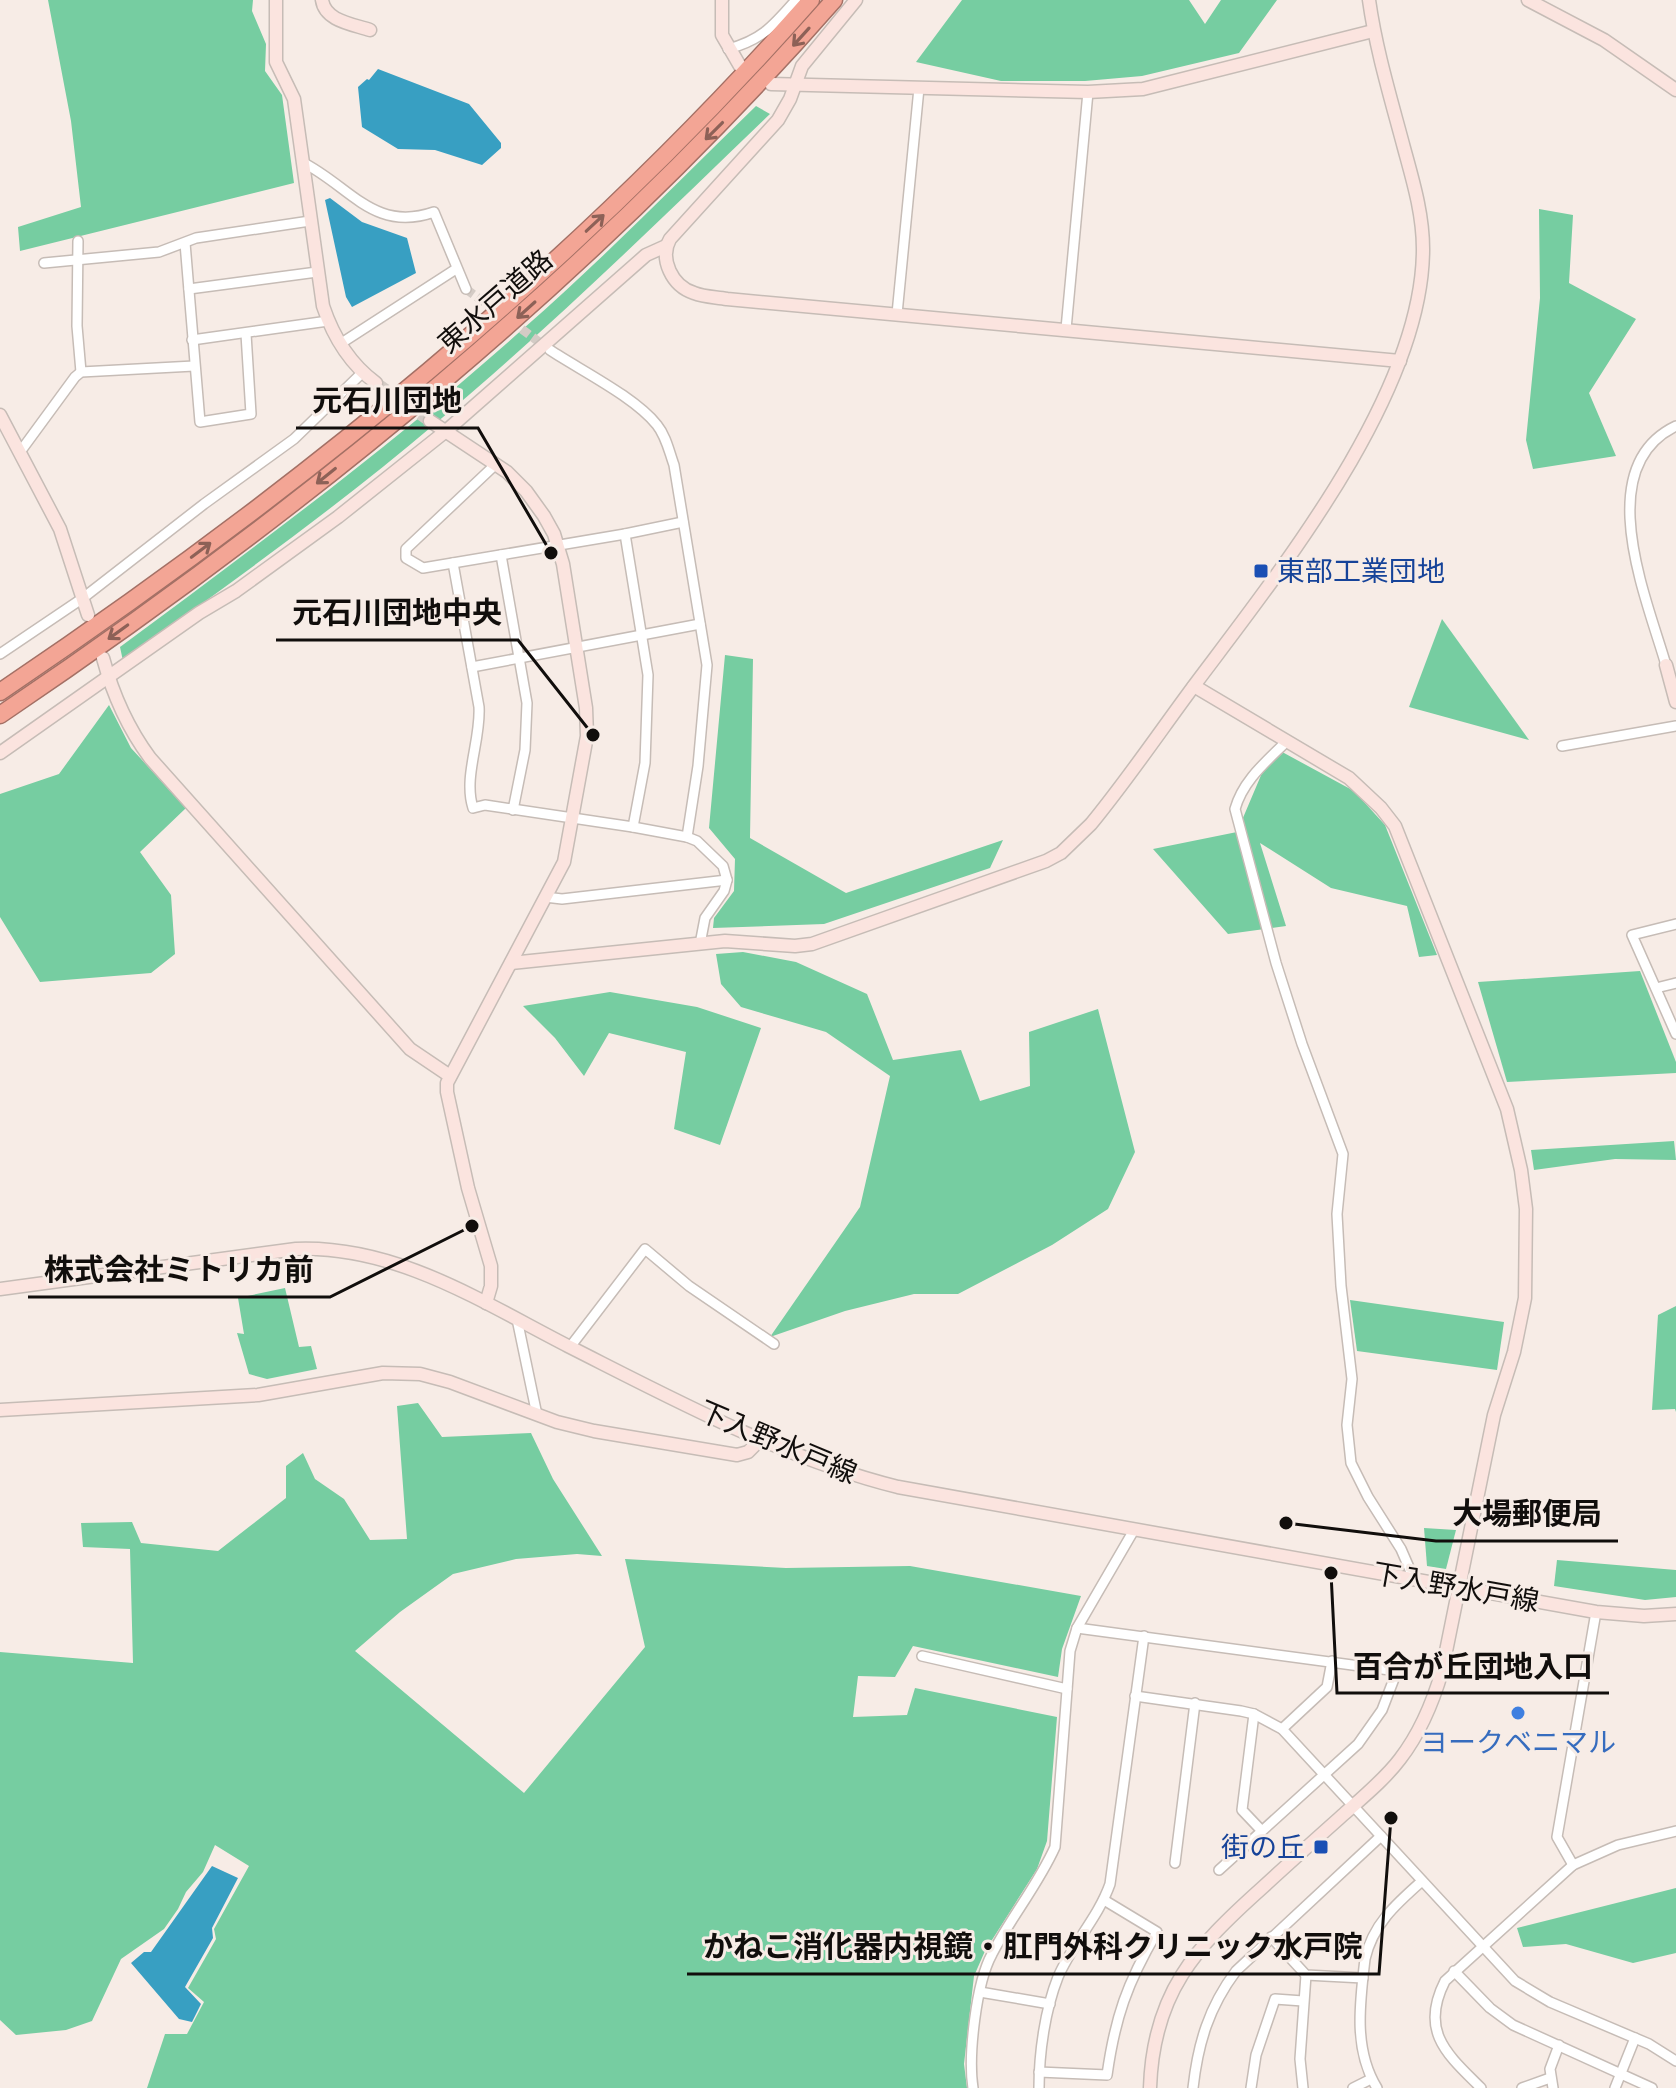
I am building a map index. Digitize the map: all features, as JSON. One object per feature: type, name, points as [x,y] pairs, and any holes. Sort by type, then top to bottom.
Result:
[{"type":"highway","name":"東水戸道路","points":[[0,692],[188,560],[386,406],[569,248],[645,176],[811,0]]},
{"type":"highway","name":"東水戸道路","points":[[0,715],[197,574],[305,493],[400,416],[581,260],[677,168],[769,79],[834,0]]},
{"type":"street","points":[[276,0],[276,62],[294,99],[317,272],[328,321],[340,344],[376,383]]},
{"type":"street","points":[[322,0],[329,16],[370,30]]},
{"type":"street","points":[[722,0],[722,35],[728,49],[746,66]]},
{"type":"street","points":[[728,49],[762,36],[796,0]]},
{"type":"street","points":[[0,753],[338,517],[446,431],[646,255],[666,246],[778,120],[811,52],[856,0]]},
{"type":"street","points":[[511,963],[725,941],[795,946],[812,944],[987,883],[1061,853],[1078,839],[1251,610],[1342,476],[1400,361],[1413,326],[1419,298],[1423,247],[1421,224],[1417,195],[1373,31],[1369,0]]},
{"type":"street","points":[[1528,0],[1604,40],[1676,90]]},
{"type":"street","points":[[769,79],[795,85],[1088,92],[1161,86],[1373,31]]},
{"type":"street","points":[[897,314],[919,88]]},
{"type":"street","points":[[1066,329],[1088,92]]},
{"type":"street","points":[[302,162],[318,170],[366,208],[398,219],[418,218],[434,212],[466,289]]},
{"type":"street","points":[[44,263],[159,252],[196,238],[310,221]]},
{"type":"street","points":[[78,241],[77,326],[81,372]]},
{"type":"street","points":[[185,243],[200,422],[251,414],[246,334]]},
{"type":"street","points":[[666,246],[670,272],[680,284],[692,293],[727,299],[1400,361]]},
{"type":"street","points":[[340,344],[456,269]]},
{"type":"street","points":[[189,289],[317,272]]},
{"type":"street","points":[[192,340],[328,321]]},
{"type":"street","points":[[550,350],[641,410],[659,427],[674,465],[707,665],[698,766],[687,837]]},
{"type":"street","points":[[20,452],[81,372],[194,366]]},
{"type":"street","points":[[0,654],[83,598],[294,439],[363,372]]},
{"type":"street","points":[[0,415],[60,529],[88,615]]},
{"type":"street","points":[[430,421],[496,464],[517,481],[535,502],[557,545],[585,688],[587,736],[564,862],[450,1076],[447,1092],[492,1277],[486,1303]]},
{"type":"street","points":[[1676,426],[1647,449],[1634,475],[1628,506],[1633,544],[1676,702]]},
{"type":"street","points":[[496,464],[406,549],[406,558],[423,568],[683,522]]},
{"type":"street","points":[[625,534],[648,675],[645,763],[633,827]]},
{"type":"street","points":[[501,555],[527,703],[528,728],[513,810]]},
{"type":"street","points":[[453,563],[480,724],[469,796],[473,808],[485,805],[633,827],[687,837],[709,850],[723,866],[727,880],[724,891],[705,918],[700,944]]},
{"type":"street","points":[[472,667],[700,624]]},
{"type":"street","points":[[103,658],[108,679],[127,724],[150,758],[410,1049],[450,1076]]},
{"type":"street","points":[[1150,2088],[1153,2048],[1162,2014],[1189,1961],[1221,1925],[1354,1805],[1400,1759],[1422,1724],[1442,1671],[1494,1415],[1514,1352],[1525,1298],[1527,1221],[1521,1170],[1507,1109],[1395,826],[1362,789],[1194,686]]},
{"type":"street","points":[[1562,746],[1676,726]]},
{"type":"street","points":[[1287,741],[1255,773],[1239,794],[1235,809],[1276,963],[1343,1154],[1337,1214],[1341,1286],[1352,1379],[1347,1425],[1351,1463],[1401,1549],[1414,1579]]},
{"type":"street","points":[[545,897],[562,899],[727,880]]},
{"type":"street","points":[[1676,924],[1632,935],[1676,1034]]},
{"type":"street","points":[[1656,988],[1676,983]]},
{"type":"street","name":"下入野水戸線","points":[[0,1289],[296,1249],[334,1249],[388,1260],[486,1303],[760,1440],[819,1465],[898,1487],[1596,1612],[1644,1616],[1676,1614]]},
{"type":"street","points":[[570,1347],[645,1249],[689,1286],[774,1344]]},
{"type":"street","points":[[517,1319],[537,1415]]},
{"type":"street","points":[[0,1410],[258,1395],[383,1373],[420,1374],[537,1415],[594,1431],[737,1455],[748,1452],[760,1440]]},
{"type":"street","points":[[973,2088],[970,2071],[980,1992],[991,1955],[1043,1874],[1055,1847],[1070,1651],[1077,1628],[1134,1530]]},
{"type":"street","points":[[1573,1865],[1557,1837],[1596,1612]]},
{"type":"street","points":[[1077,1628],[1397,1671],[1392,1690],[1370,1729],[1219,1870]]},
{"type":"street","points":[[1039,2088],[1050,2004],[1059,1975],[1104,1900],[1115,1855],[1144,1636]]},
{"type":"street","points":[[922,1656],[1067,1689]]},
{"type":"street","points":[[1282,1729],[1327,1687],[1332,1661]]},
{"type":"street","points":[[1135,1696],[1254,1714],[1282,1729],[1515,1981],[1530,1992],[1635,2038],[1676,2061]]},
{"type":"street","points":[[1175,1863],[1195,1703]]},
{"type":"street","points":[[1254,1714],[1242,1810],[1261,1830]]},
{"type":"street","points":[[1481,2088],[1445,2052],[1439,2040],[1436,2020],[1440,1991],[1454,1971],[1573,1865],[1618,1845],[1676,1831]]},
{"type":"street","points":[[1193,2088],[1199,2045],[1213,2008],[1236,1971],[1381,1836]]},
{"type":"street","points":[[1353,2088],[1374,2084],[1361,2044],[1363,1978],[1368,1946],[1381,1921],[1422,1881]]},
{"type":"street","points":[[1039,2072],[1107,2075],[1114,2028],[1127,1988],[1157,1932],[1104,1900]]},
{"type":"street","points":[[1271,1937],[1306,1975],[1363,1978]]},
{"type":"street","points":[[1454,1971],[1498,2015],[1513,2025],[1652,2088]]},
{"type":"street","points":[[1303,2088],[1300,2059],[1306,1975]]},
{"type":"street","points":[[980,1992],[1050,2004]]},
{"type":"street","points":[[1251,2088],[1256,2055],[1275,1999],[1303,2001]]},
{"type":"street","points":[[1615,2088],[1635,2038]]},
{"type":"street","points":[[1522,2088],[1552,2083],[1550,2069],[1559,2045]]},
{"type":"green space","points":[[48,0],[253,0],[252,11],[266,44],[265,71],[282,95],[294,183],[20,251],[18,227],[81,207],[71,121]]},
{"type":"green space","points":[[962,0],[1189,0],[1205,24],[1221,0],[1277,0],[1239,53],[1142,76],[1085,81],[1001,81],[916,62]]},
{"type":"green space","points":[[756,106],[770,114],[522,349],[321,515],[123,661],[120,647],[376,453],[475,371],[612,247]]},
{"type":"green space","points":[[1539,209],[1573,215],[1569,283],[1636,319],[1589,393],[1616,456],[1533,469],[1526,440],[1540,298]]},
{"type":"green space","points":[[1442,619],[1529,740],[1409,707]]},
{"type":"green space","points":[[725,655],[753,659],[750,838],[846,893],[1003,840],[990,868],[824,924],[713,928],[714,918],[734,891],[735,859],[709,828]]},
{"type":"green space","points":[[109,705],[131,748],[186,808],[140,852],[171,895],[175,954],[151,973],[40,982],[0,917],[0,794],[59,774]]},
{"type":"green space","points":[[1273,747],[1354,791],[1385,825],[1437,955],[1419,957],[1407,906],[1331,888],[1260,843],[1286,926],[1228,934],[1153,849],[1237,832]]},
{"type":"green space","points":[[743,952],[796,962],[867,994],[893,1060],[961,1050],[980,1101],[1030,1086],[1029,1032],[1098,1009],[1135,1152],[1108,1209],[1052,1245],[958,1294],[914,1294],[845,1311],[770,1337],[860,1207],[890,1076],[826,1032],[741,1007],[721,984],[716,954]]},
{"type":"green space","points":[[1640,971],[1676,1062],[1676,1073],[1507,1082],[1478,982]]},
{"type":"green space","points":[[610,992],[697,1007],[761,1028],[720,1145],[674,1129],[686,1052],[609,1033],[584,1076],[555,1038],[523,1006]]},
{"type":"green space","points":[[1674,1141],[1676,1160],[1615,1159],[1534,1170],[1531,1150]]},
{"type":"green space","points":[[285,1288],[299,1347],[311,1346],[317,1369],[267,1379],[249,1374],[237,1333],[244,1334],[238,1298]]},
{"type":"green space","points":[[1350,1300],[1504,1322],[1497,1370],[1357,1351]]},
{"type":"green space","points":[[1676,1306],[1676,1412],[1675,1409],[1652,1410],[1658,1315]]},
{"type":"green space","points":[[418,1403],[442,1437],[531,1433],[553,1479],[602,1556],[577,1554],[516,1559],[453,1574],[400,1612],[355,1651],[524,1793],[645,1647],[625,1559],[786,1568],[910,1566],[1081,1596],[1062,1649],[1058,1677],[913,1646],[895,1677],[858,1676],[853,1717],[907,1715],[915,1688],[1057,1717],[1047,1841],[1037,1869],[985,1951],[974,1976],[964,2064],[967,2088],[147,2088],[165,2034],[187,2034],[204,2002],[188,1988],[216,1939],[214,1929],[249,1866],[215,1845],[203,1872],[186,1892],[164,1929],[121,1959],[92,2021],[66,2030],[16,2035],[0,2020],[0,1652],[133,1663],[130,1549],[83,1547],[81,1523],[132,1522],[141,1543],[218,1551],[286,1498],[286,1466],[303,1453],[315,1479],[344,1499],[370,1540],[407,1539],[397,1406]]},
{"type":"green space","points":[[1424,1528],[1456,1530],[1446,1569],[1427,1566]]},
{"type":"green space","points":[[1557,1560],[1676,1570],[1676,1597],[1645,1600],[1554,1586]]},
{"type":"green space","points":[[1676,1888],[1676,1953],[1633,1963],[1566,1944],[1523,1947],[1517,1928]]},
{"type":"water","points":[[378,69],[469,104],[501,143],[501,148],[482,165],[435,150],[398,149],[362,127],[358,87]]},
{"type":"water","points":[[330,198],[362,222],[407,238],[416,273],[352,307],[346,297],[325,200]]},
{"type":"water","points":[[212,1866],[238,1878],[212,1928],[213,1938],[185,1987],[201,2004],[192,2022],[179,2019],[131,1963],[144,1952],[151,1952]]},
{"type":"tunnel","points":[[466,289],[499,313]]},
{"type":"tunnel","points":[[511,321],[547,348]]},
{"type":"tunnel","points":[[376,383],[430,421]]},
{"type":"place","name":"元石川団地","points":[[551,553]]},
{"type":"place","name":"東部工業団地","points":[[1261,571]]},
{"type":"place","name":"元石川団地中央","points":[[593,735]]},
{"type":"place","name":"株式会社ミトリカ前","points":[[472,1226]]},
{"type":"place","name":"大場郵便局","points":[[1286,1523]]},
{"type":"place","name":"百合が丘団地入口","points":[[1331,1573]]},
{"type":"place","name":"ヨークベニマル","points":[[1518,1713]]},
{"type":"place","name":"かねこ消化器内視鏡・肛門外科クリニック水戸院","points":[[1391,1818]]},
{"type":"place","name":"街の丘","points":[[1321,1847]]}]
